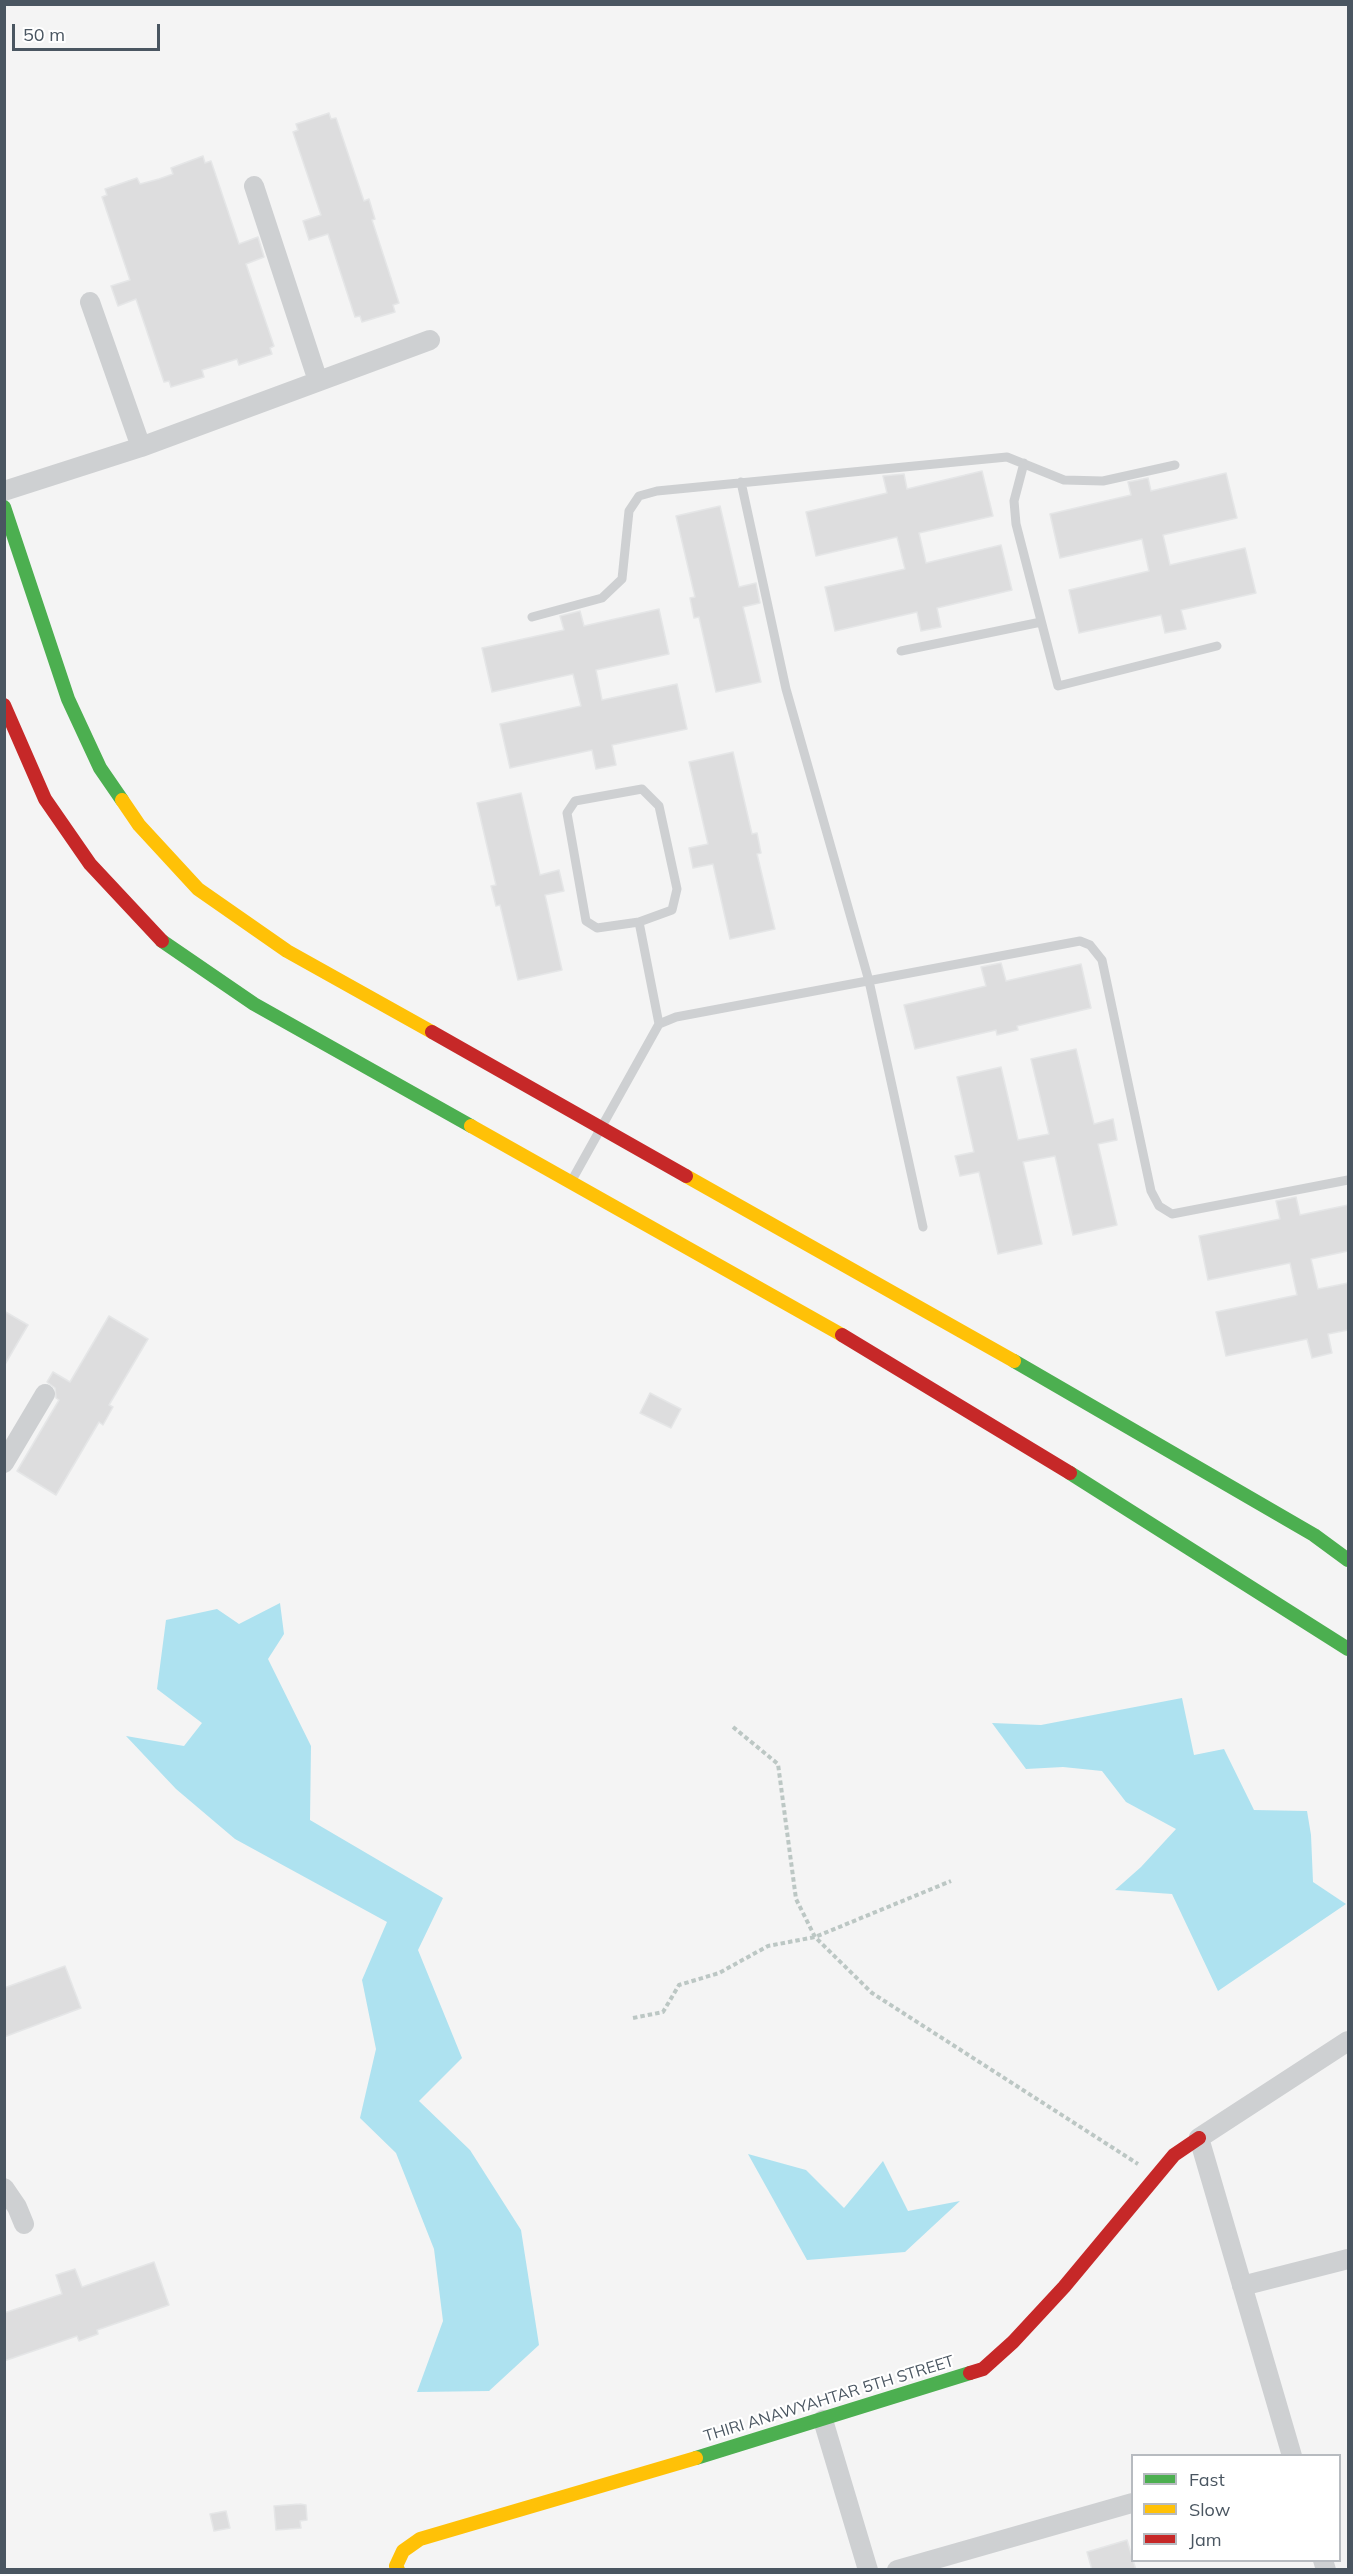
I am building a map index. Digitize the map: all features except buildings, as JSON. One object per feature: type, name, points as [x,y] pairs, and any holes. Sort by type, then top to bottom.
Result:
[{"type":"street","points":[[254,186],[318,381]]},
{"type":"street","points":[[90,302],[141,447]]},
{"type":"street","points":[[4,490],[141,447],[430,340]]},
{"type":"street","points":[[4,507],[68,699],[100,768],[139,825],[198,890],[287,951],[1123,1422],[1314,1535],[1348,1560]]},
{"type":"street","points":[[4,705],[45,799],[90,864],[156,937],[254,1004],[844,1336],[1088,1484],[1348,1649]]},
{"type":"street","points":[[4,1463],[45,1394]]},
{"type":"street","points":[[1291,2454],[1199,2138],[1348,2041]]},
{"type":"street","name":"THIRI ANAWYAHTAR 5TH STREET","points":[[398,2570],[396,2566],[403,2551],[420,2539],[823,2420],[983,2369],[1013,2342],[1064,2288],[1174,2155],[1199,2138]]},
{"type":"street","points":[[4,2188],[17,2207],[24,2224]]},
{"type":"street","points":[[1242,2286],[1348,2259]]},
{"type":"street","points":[[823,2420],[868,2570]]},
{"type":"street","points":[[897,2570],[1131,2503]]},
{"type":"lane","points":[[532,617],[602,598],[622,579],[629,511],[639,496],[657,491],[1007,457],[1064,480],[1102,481],[1175,465]]},
{"type":"lane","points":[[1024,464],[1014,501],[1016,524],[1058,686],[1217,646]]},
{"type":"lane","points":[[741,482],[786,689],[869,981],[923,1227]]},
{"type":"lane","points":[[901,651],[1041,622]]},
{"type":"lane","points":[[642,789],[659,806],[677,889],[672,910],[639,922],[597,928],[586,921],[567,813],[575,801],[642,789]]},
{"type":"lane","points":[[639,922],[659,1024]]},
{"type":"lane","points":[[571,1182],[659,1024],[676,1017],[1080,941],[1090,945],[1102,960],[1151,1191],[1160,1206],[1172,1214],[1348,1180]]},
{"type":"path","points":[[733,1727],[778,1764],[796,1899],[815,1937],[872,1993],[1156,2176]]},
{"type":"path","points":[[633,2018],[663,2012],[679,1985],[719,1973],[768,1946],[815,1937],[951,1881]]},
{"type":"water","points":[[280,1603],[284,1634],[268,1659],[311,1746],[310,1820],[443,1898],[418,1950],[462,2058],[419,2101],[470,2150],[521,2230],[539,2345],[489,2391],[417,2392],[443,2321],[434,2249],[396,2153],[360,2118],[376,2049],[362,1980],[387,1922],[235,1839],[176,1789],[126,1736],[184,1746],[202,1723],[157,1689],[166,1620],[217,1609],[239,1624]]},
{"type":"water","points":[[1182,1698],[1194,1755],[1224,1749],[1254,1810],[1307,1811],[1311,1835],[1313,1882],[1346,1904],[1218,1991],[1172,1894],[1115,1890],[1141,1867],[1176,1829],[1126,1802],[1102,1771],[1063,1767],[1026,1769],[992,1723],[1041,1725]]},
{"type":"water","points":[[748,2154],[806,2170],[844,2208],[883,2161],[908,2211],[960,2201],[905,2252],[807,2260]]},
{"type":"traffic: fast","points":[[4,507],[68,699],[100,768],[122,800]]},
{"type":"traffic: fast","points":[[162,941],[254,1004],[471,1126]]},
{"type":"traffic: fast","points":[[1014,1361],[1314,1535],[1348,1560]]},
{"type":"traffic: fast","points":[[1070,1473],[1348,1649]]},
{"type":"traffic: fast","points":[[696,2458],[970,2373]]},
{"type":"traffic: slow","points":[[122,800],[139,825],[198,889],[287,951],[432,1032]]},
{"type":"traffic: slow","points":[[471,1126],[842,1335]]},
{"type":"traffic: slow","points":[[686,1176],[1014,1361]]},
{"type":"traffic: slow","points":[[398,2570],[396,2566],[403,2551],[420,2539],[696,2458]]},
{"type":"traffic: jam","points":[[4,705],[45,799],[90,864],[162,941]]},
{"type":"traffic: jam","points":[[432,1032],[686,1176]]},
{"type":"traffic: jam","points":[[842,1335],[1070,1473]]},
{"type":"traffic: jam","points":[[970,2373],[983,2369],[1013,2342],[1064,2287],[1174,2155],[1199,2138]]}]
